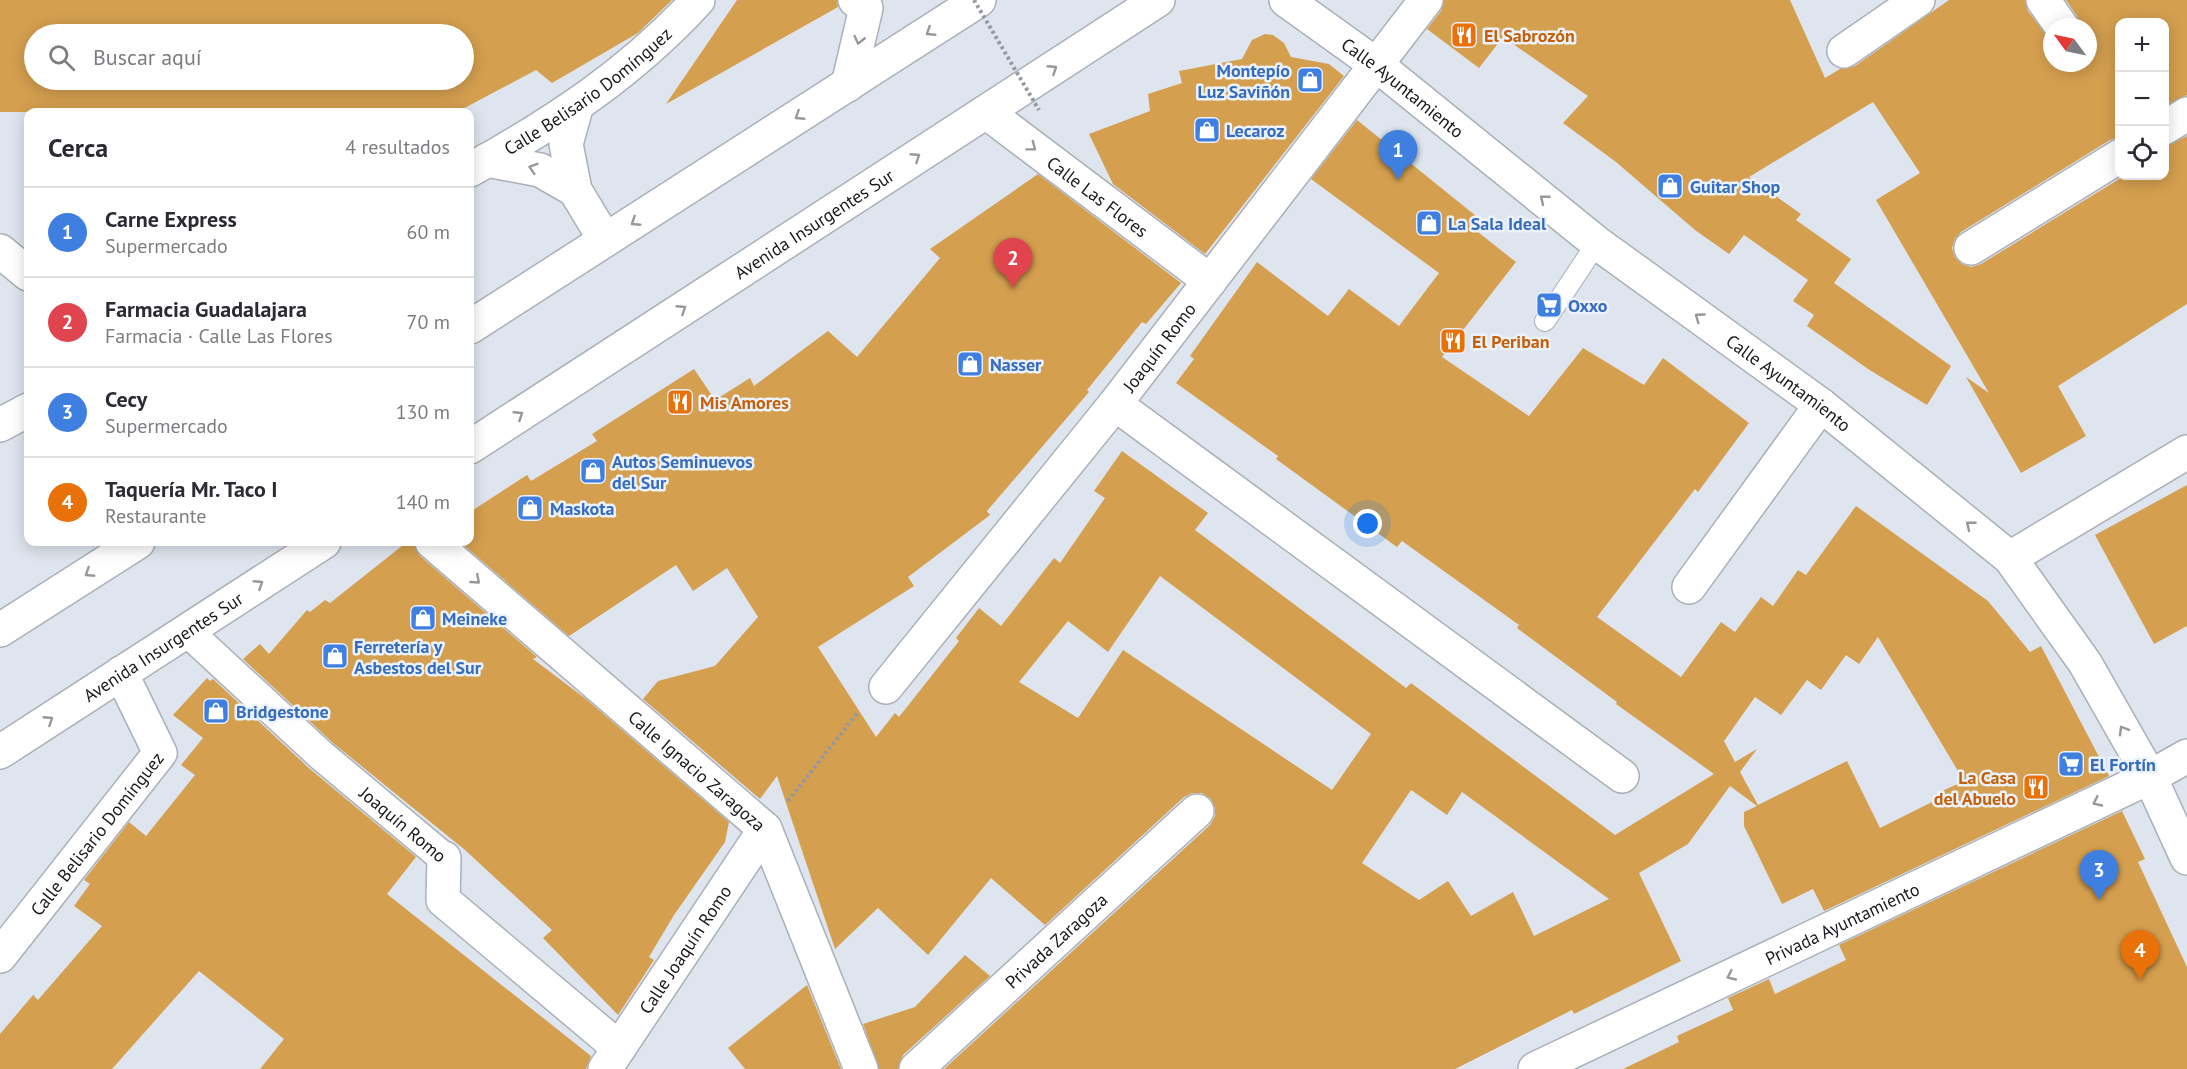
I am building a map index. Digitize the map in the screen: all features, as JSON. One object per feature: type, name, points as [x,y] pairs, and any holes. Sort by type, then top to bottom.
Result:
[{"type":"street","name":"Calle Belisario Domínguez","points":[[478,165],[576,108],[622,74],[671,30],[698,0]]},
{"type":"street","points":[[848,85],[866,8],[855,0]]},
{"type":"street","points":[[474,324],[848,85],[976,0]]},
{"type":"street","name":"Avenida Insurgentes Sur","points":[[474,444],[1158,0]]},
{"type":"street","name":"Calle Ayuntamiento","points":[[1286,0],[1378,66],[1597,243],[1821,405],[2010,558],[2085,663],[2150,777],[2187,858]]},
{"type":"street","name":"Joaquín Romo","points":[[874,697],[1115,404],[1378,66],[1426,0]]},
{"type":"street","points":[[1844,51],[1918,0]]},
{"type":"street","points":[[2043,0],[2056,18]]},
{"type":"street","points":[[576,108],[566,144],[575,190],[605,240]]},
{"type":"street","name":"Calle Las Flores","points":[[986,112],[1210,281]]},
{"type":"street","points":[[2167,126],[2187,114]]},
{"type":"street","points":[[1971,248],[2115,159]]},
{"type":"street","points":[[478,165],[540,170],[575,190]]},
{"type":"street","points":[[0,251],[24,271]]},
{"type":"street","points":[[1115,404],[1622,776]]},
{"type":"street","points":[[1689,587],[1821,405]]},
{"type":"street","points":[[0,425],[24,412]]},
{"type":"street","points":[[2010,558],[2187,453]]},
{"type":"street","points":[[0,630],[132,546]]},
{"type":"street","name":"Avenida Insurgentes Sur","points":[[0,752],[318,546]]},
{"type":"street","name":"Calle Ignacio Zaragoza","points":[[437,546],[765,829],[861,1069]]},
{"type":"street","name":"Joaquín Romo","points":[[187,631],[322,756],[444,858],[443,900],[612,1059]]},
{"type":"street","name":"Calle Belisario Domínguez","points":[[0,956],[160,753],[121,673]]},
{"type":"street","name":"Privada Ayuntamiento","points":[[1535,1069],[2150,777],[2187,756]]},
{"type":"street","name":"Privada Zaragoza","points":[[916,1069],[1197,811]]},
{"type":"street","name":"Calle Joaquín Romo","points":[[612,1059],[765,829]]},
{"type":"lane","points":[[1545,321],[1597,243]]},
{"type":"path","points":[[976,0],[1040,110]]},
{"type":"path","points":[[765,829],[874,697]]},
{"type":"building","points":[[0,0],[672,0],[638,33],[552,83],[536,70],[465,108],[24,108],[24,112],[0,112]]},
{"type":"building","points":[[737,0],[837,0],[838,7],[666,104]]},
{"type":"building","points":[[1444,0],[1790,0],[1825,78],[1840,69],[1855,66],[1949,0],[2025,0],[2028,11],[2043,30],[2043,72],[2097,72],[2097,18],[2078,18],[2066,0],[2187,0],[2187,95],[2169,104],[2169,18],[2115,18],[2115,138],[1961,232],[1952,248],[1955,257],[1962,264],[1971,267],[1981,264],[2118,180],[2169,180],[2169,145],[2187,136],[2187,304],[2058,386],[2086,436],[2021,473],[1966,377],[1989,393],[1876,200],[1920,173],[1873,102],[1749,177],[1801,214],[1796,220],[1851,259],[1834,283],[1951,366],[1927,405],[1868,369],[1807,326],[1814,315],[1793,301],[1808,280],[1744,235],[1729,254],[1695,230],[1616,162],[1563,123],[1588,96],[1503,37],[1479,68],[1427,29],[1441,11]]},
{"type":"building","points":[[1265,34],[1273,35],[1284,43],[1291,57],[1329,64],[1344,76],[1205,254],[1113,184],[1089,134],[1150,111],[1148,94],[1182,83],[1179,71],[1242,59],[1252,40]]},
{"type":"building","points":[[1357,120],[1476,216],[1469,225],[1516,262],[1442,357],[1529,416],[1583,348],[1644,385],[1663,358],[1749,423],[1698,492],[1695,489],[1597,617],[1681,677],[1721,622],[1735,632],[1761,597],[1773,606],[1798,570],[1806,575],[1856,506],[1988,601],[2030,652],[2041,646],[2109,776],[1824,911],[1813,889],[1782,904],[1744,826],[1744,812],[1757,806],[1730,786],[1688,844],[1639,873],[1681,961],[1574,1014],[1572,1010],[1455,1069],[944,1069],[1210,825],[1215,816],[1215,808],[1211,799],[1202,793],[1192,793],[1184,797],[1045,925],[991,878],[928,955],[878,908],[835,949],[777,776],[760,799],[643,699],[658,681],[715,666],[758,617],[727,568],[693,591],[676,565],[569,636],[465,546],[474,546],[474,509],[527,475],[531,481],[597,441],[592,434],[694,369],[715,400],[750,378],[754,386],[828,331],[857,357],[940,258],[930,249],[1038,174],[1181,283],[1146,324],[1142,322],[1087,390],[1089,392],[987,511],[990,515],[908,577],[914,586],[818,647],[876,737],[895,713],[899,717],[959,641],[956,638],[979,608],[1001,626],[1054,558],[1060,563],[1105,498],[1094,491],[1122,451],[1208,513],[1195,530],[1406,688],[1411,683],[1615,835],[1714,774],[1616,704],[1617,702],[1517,628],[1519,625],[1402,541],[1397,547],[1276,459],[1278,456],[1176,383],[1194,359],[1190,356],[1257,262],[1328,316],[1349,289],[1399,326],[1439,273],[1311,179]],"holes":[[[1160,576],[1371,734],[1332,790],[1123,650],[1078,718],[1019,682],[1068,621],[1108,652]],[[1878,637],[1964,781],[1940,792],[1942,797],[1880,828],[1847,761],[1758,805],[1740,772],[1757,749],[1735,762],[1724,741],[1755,697],[1781,715],[1807,680],[1821,690],[1846,655],[1859,664]],[[1411,790],[1447,815],[1462,792],[1609,899],[1534,936],[1513,892],[1471,916],[1448,881],[1419,900],[1362,863]]]},
{"type":"building","points":[[2187,485],[2187,626],[2154,644],[2095,535]]},
{"type":"building","points":[[402,546],[416,546],[420,556],[537,657],[533,659],[586,699],[729,822],[725,842],[674,915],[649,957],[654,960],[618,1015],[543,938],[552,930],[465,850],[333,743],[243,659],[260,644],[269,654],[307,610],[310,612],[325,600],[330,603]]},
{"type":"building","points":[[207,678],[210,681],[213,679],[310,769],[416,857],[387,894],[591,1056],[586,1069],[260,1069],[284,1039],[199,971],[112,1069],[0,1069],[0,1034],[33,995],[38,1000],[102,926],[74,906],[90,884],[84,880],[129,822],[146,836],[195,775],[181,765],[203,738],[173,715]]},
{"type":"building","points":[[2122,811],[2145,859],[2138,862],[2187,967],[2187,1069],[1623,1069],[1679,1042],[1677,1036],[1733,1010],[1728,998],[1769,979],[1775,994],[1846,960],[1839,945]]},
{"type":"building","points":[[965,955],[990,976],[903,1055],[898,1069],[879,1069],[863,1024],[915,1007]]},
{"type":"building","points":[[807,985],[841,1069],[745,1069],[728,1048]]},
{"type":"place","name":"El Sabrozón","points":[[1464,35]]},
{"type":"place","name":"Montepío Luz Saviñón","points":[[1310,80]]},
{"type":"place","name":"Lecaroz","points":[[1207,130]]},
{"type":"place","name":"Carne Express","points":[[1398,180]]},
{"type":"place","name":"Guitar Shop","points":[[1670,186]]},
{"type":"place","name":"La Sala Ideal","points":[[1429,223]]},
{"type":"place","name":"Farmacia Guadalajara","points":[[1013,288]]},
{"type":"place","name":"Oxxo","points":[[1549,305]]},
{"type":"place","name":"El Periban","points":[[1453,341]]},
{"type":"place","name":"Nasser","points":[[970,364]]},
{"type":"place","name":"Mis Amores","points":[[680,402]]},
{"type":"place","name":"Autos Seminuevos del Sur","points":[[593,471]]},
{"type":"place","name":"Maskota","points":[[530,508]]},
{"type":"place","name":"Meineke","points":[[423,618]]},
{"type":"place","name":"Ferretería y Asbestos del Sur","points":[[335,656]]},
{"type":"place","name":"Bridgestone","points":[[216,711]]},
{"type":"place","name":"El Fortín","points":[[2071,764]]},
{"type":"place","name":"La Casa del Abuelo","points":[[2036,787]]},
{"type":"place","name":"Cecy","points":[[2099,900]]},
{"type":"place","name":"Taquería Mr. Taco I","points":[[2140,980]]}]
